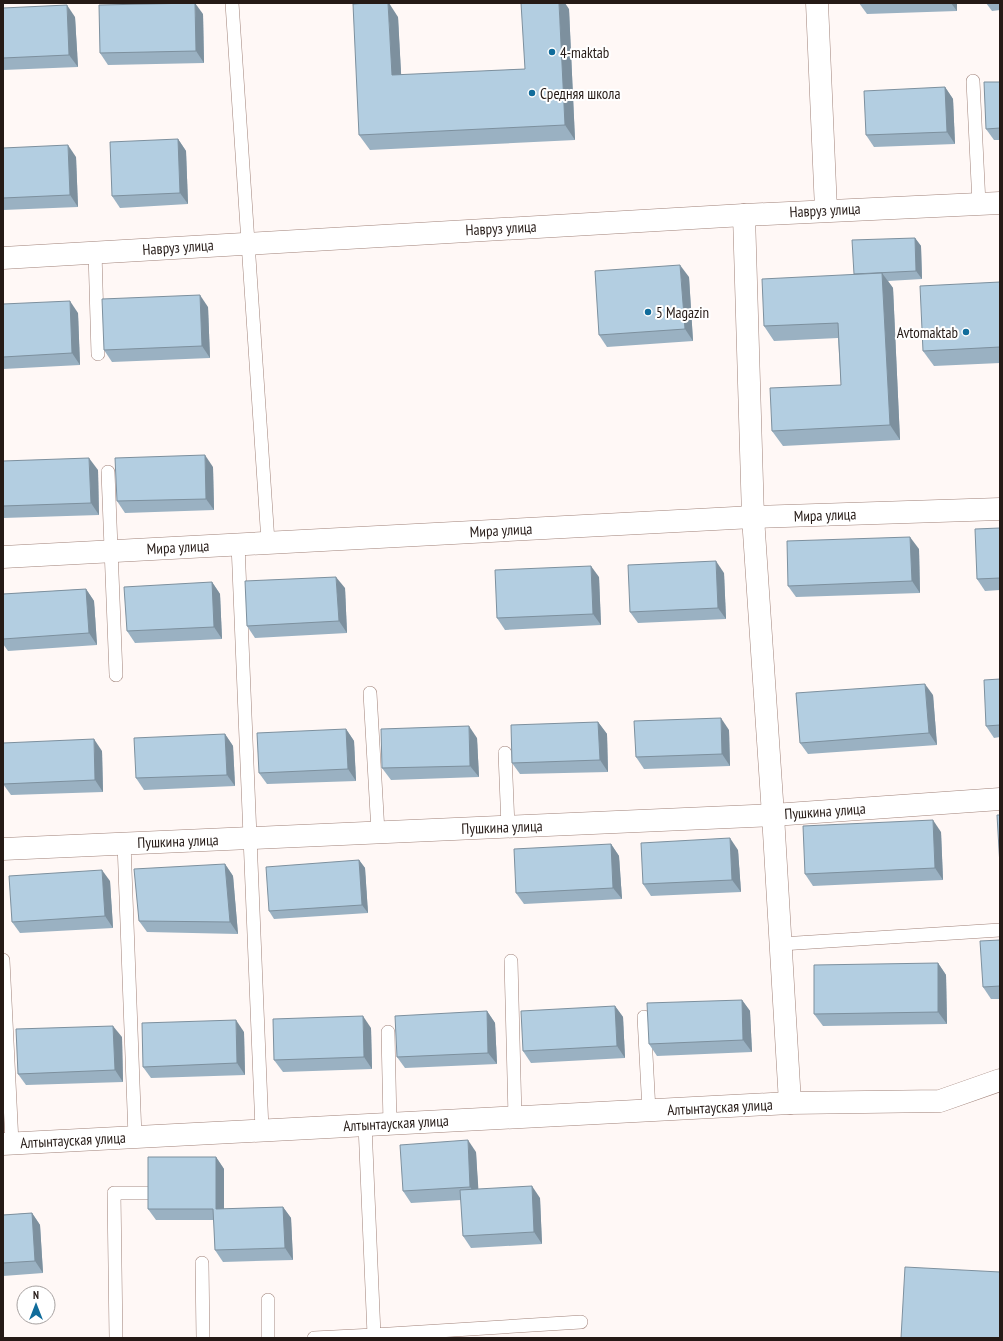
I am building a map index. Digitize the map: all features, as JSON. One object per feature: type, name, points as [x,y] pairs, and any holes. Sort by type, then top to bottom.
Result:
[{"type":"street","points":[[817,3],[826,210]]},
{"type":"street","name":"Навруз улица","points":[[3,258],[826,210],[990,203]]},
{"type":"street","points":[[744,215],[753,517],[790,1103]]},
{"type":"street","name":"Мира улица","points":[[3,556],[753,517],[1000,509]]},
{"type":"street","name":"Пушкина улица","points":[[3,849],[773,815],[1000,799]]},
{"type":"street","name":"Алтынтауская улица","points":[[7,1143],[790,1103],[940,1101],[1000,1080]]},
{"type":"lane","points":[[232,3],[268,542]]},
{"type":"lane","points":[[973,81],[990,203]]},
{"type":"lane","points":[[95,252],[98,354]]},
{"type":"lane","points":[[108,472],[116,675]]},
{"type":"lane","points":[[238,544],[262,1130]]},
{"type":"lane","points":[[370,693],[378,832]]},
{"type":"lane","points":[[505,753],[508,827]]},
{"type":"lane","points":[[124,844],[135,1137]]},
{"type":"lane","points":[[781,944],[1000,930]]},
{"type":"lane","points":[[3,960],[7,1143]]},
{"type":"lane","points":[[511,962],[515,1118]]},
{"type":"lane","points":[[644,1017],[649,1110]]},
{"type":"lane","points":[[388,1032],[390,1124]]},
{"type":"lane","points":[[365,1125],[374,1335]]},
{"type":"lane","points":[[116,1338],[114,1193],[148,1193]]},
{"type":"lane","points":[[202,1263],[203,1338]]},
{"type":"lane","points":[[268,1300],[268,1338]]},
{"type":"lane","points":[[314,1338],[581,1322]]},
{"type":"building","points":[[195,3],[196,51],[100,53],[99,5]]},
{"type":"building","name":"4-maktab","points":[[388,3],[392,75],[525,69],[521,3],[559,3],[565,125],[359,135],[353,4]]},
{"type":"building","points":[[67,5],[69,55],[3,58],[3,8]]},
{"type":"building","points":[[984,82],[1000,82],[1000,128],[986,129]]},
{"type":"building","points":[[945,87],[947,132],[866,135],[864,91]]},
{"type":"building","points":[[178,139],[180,193],[112,196],[110,142]]},
{"type":"building","points":[[68,145],[70,195],[3,198],[3,148]]},
{"type":"building","points":[[915,238],[916,271],[854,274],[852,240]]},
{"type":"building","name":"5 Magazin","points":[[680,265],[685,329],[599,335],[595,271]]},
{"type":"building","points":[[882,273],[890,425],[772,431],[770,388],[841,385],[838,323],[764,326],[762,279]]},
{"type":"building","name":"Avtomaktab","points":[[1000,282],[1000,347],[923,351],[920,286]]},
{"type":"building","points":[[200,295],[202,346],[104,350],[102,299]]},
{"type":"building","points":[[70,301],[72,353],[3,357],[3,304]]},
{"type":"building","points":[[205,455],[206,499],[117,501],[115,458]]},
{"type":"building","points":[[89,458],[91,503],[3,506],[3,461]]},
{"type":"building","points":[[1000,528],[1000,578],[977,579],[975,529]]},
{"type":"building","points":[[910,537],[912,581],[788,586],[787,541]]},
{"type":"building","points":[[716,561],[718,608],[630,612],[628,565]]},
{"type":"building","points":[[591,566],[593,614],[497,618],[495,570]]},
{"type":"building","points":[[336,577],[339,621],[247,626],[245,581]]},
{"type":"building","points":[[212,582],[214,627],[127,631],[124,587]]},
{"type":"building","points":[[86,589],[89,633],[3,639],[3,594]]},
{"type":"building","points":[[1000,679],[1000,725],[986,726],[984,680]]},
{"type":"building","points":[[925,684],[929,733],[800,743],[796,693]]},
{"type":"building","points":[[721,718],[722,754],[636,757],[634,721]]},
{"type":"building","points":[[598,722],[600,760],[512,763],[511,725]]},
{"type":"building","points":[[469,726],[470,766],[382,768],[381,729]]},
{"type":"building","points":[[346,729],[348,769],[259,773],[257,733]]},
{"type":"building","points":[[225,734],[227,775],[136,778],[134,738]]},
{"type":"building","points":[[94,739],[95,780],[3,784],[3,743]]},
{"type":"building","points":[[997,815],[1000,815],[1000,866]]},
{"type":"building","points":[[933,820],[935,868],[805,874],[803,826]]},
{"type":"building","points":[[730,838],[732,880],[643,884],[641,843]]},
{"type":"building","points":[[611,844],[613,888],[516,893],[514,849]]},
{"type":"building","points":[[359,860],[362,905],[269,911],[266,867]]},
{"type":"building","points":[[225,864],[230,922],[139,921],[134,869]]},
{"type":"building","points":[[102,870],[105,916],[12,922],[9,876]]},
{"type":"building","points":[[1000,940],[1000,986],[983,987],[980,941]]},
{"type":"building","points":[[938,963],[938,1012],[814,1014],[814,965]]},
{"type":"building","points":[[742,1000],[743,1040],[649,1044],[647,1003]]},
{"type":"building","points":[[615,1006],[617,1046],[523,1051],[521,1011]]},
{"type":"building","points":[[487,1011],[488,1053],[397,1057],[395,1016]]},
{"type":"building","points":[[363,1016],[364,1057],[274,1060],[273,1019]]},
{"type":"building","points":[[236,1020],[237,1063],[143,1067],[142,1023]]},
{"type":"building","points":[[113,1026],[115,1070],[18,1074],[16,1029]]},
{"type":"building","points":[[468,1140],[470,1187],[403,1191],[400,1145]]},
{"type":"building","points":[[148,1157],[216,1157],[216,1209],[283,1207],[285,1248],[215,1250],[213,1209],[148,1209]]},
{"type":"building","points":[[532,1186],[534,1232],[463,1236],[460,1190]]},
{"type":"building","points":[[32,1213],[35,1261],[3,1263],[3,1215]]},
{"type":"building","points":[[905,1267],[1000,1272],[1000,1338],[901,1338]]},
{"type":"place","name":"4-maktab","points":[[552,52]]},
{"type":"place","name":"Средняя школа","points":[[532,93]]},
{"type":"place","name":"5 Magazin","points":[[648,312]]},
{"type":"place","name":"Avtomaktab","points":[[966,332]]}]
